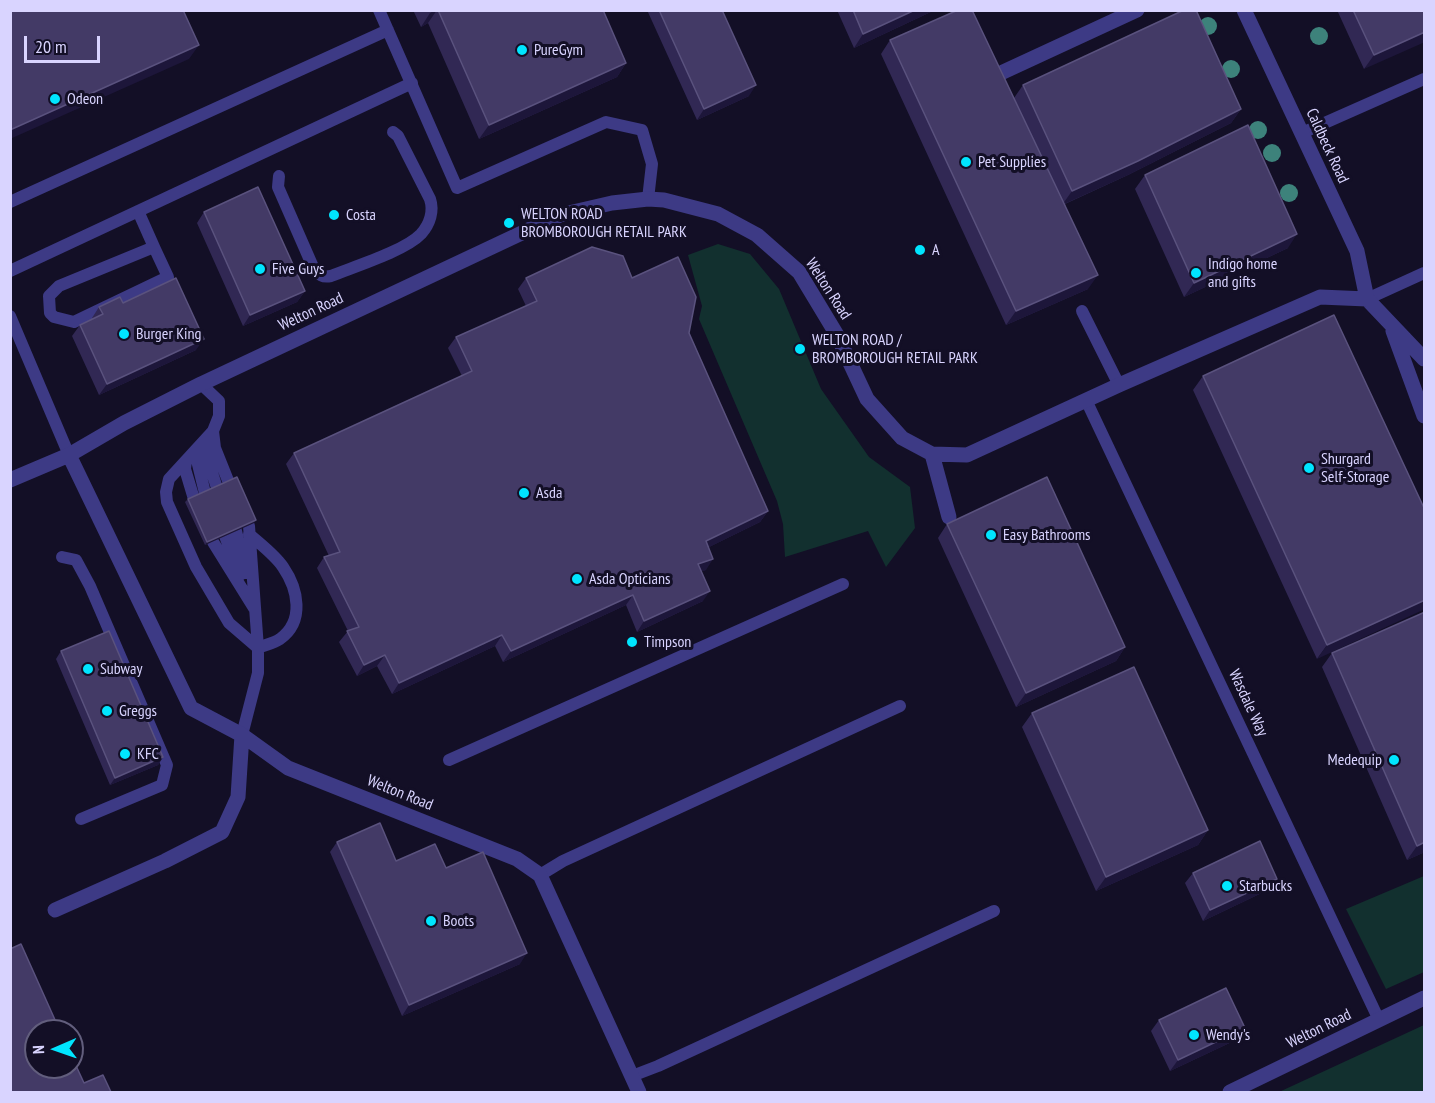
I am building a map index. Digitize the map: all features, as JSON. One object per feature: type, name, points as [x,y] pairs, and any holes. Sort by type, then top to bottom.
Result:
[{"type":"street","points":[[1003,72],[1137,10]]},
{"type":"street","name":"Caldbeck Road","points":[[1245,10],[1357,251],[1367,299]]},
{"type":"street","name":"Welton Road","points":[[540,875],[517,859],[288,768],[242,735],[191,708],[69,455],[124,423],[201,384],[560,215],[612,203],[648,199],[664,200],[718,214],[758,235],[799,272],[837,336],[867,399],[902,438],[932,454],[967,454],[1320,297],[1367,299]]},
{"type":"street","points":[[1367,299],[1425,359]]},
{"type":"street","points":[[1391,324],[1425,416]]},
{"type":"street","points":[[932,454],[949,517]]},
{"type":"street","points":[[10,480],[69,455]]},
{"type":"street","points":[[56,910],[165,861],[222,832],[238,797],[242,735]]},
{"type":"street","points":[[540,875],[639,1092]]},
{"type":"street","name":"Welton Road","points":[[1230,1092],[1425,998]]},
{"type":"lane","points":[[379,10],[457,188],[606,122],[642,130],[652,164],[648,199]]},
{"type":"lane","points":[[10,202],[388,30]]},
{"type":"lane","points":[[1302,133],[1425,79]]},
{"type":"lane","points":[[10,271],[411,83]]},
{"type":"lane","points":[[279,176],[278,187],[313,267],[319,275],[331,276],[399,248],[422,234],[429,222],[432,205],[430,199],[398,136],[393,132]]},
{"type":"lane","points":[[138,211],[168,277],[74,322],[54,317],[50,312],[49,296],[59,286],[154,247]]},
{"type":"lane","points":[[1367,299],[1425,273]]},
{"type":"lane","points":[[1082,311],[1119,385]]},
{"type":"lane","name":"Welton Road","points":[[10,316],[69,455]]},
{"type":"lane","points":[[201,384],[219,401],[219,416],[209,436],[205,451],[223,485]]},
{"type":"lane","name":"Wasdale Way","points":[[1086,400],[1379,1020]]},
{"type":"lane","points":[[209,436],[169,479],[166,492],[167,502],[196,567],[229,623],[258,648]]},
{"type":"lane","points":[[190,456],[185,469],[199,496]]},
{"type":"lane","points":[[242,735],[258,673],[256,612],[249,530],[284,567],[299,608],[290,629],[280,639],[258,648]]},
{"type":"lane","points":[[231,534],[256,612]]},
{"type":"lane","points":[[213,542],[256,612]]},
{"type":"lane","points":[[62,557],[76,560],[90,586],[167,765],[162,785],[81,819]]},
{"type":"lane","points":[[449,760],[843,584]]},
{"type":"lane","points":[[540,875],[563,861],[900,706]]},
{"type":"lane","points":[[632,1076],[994,911]]},
{"type":"green space","points":[[718,244],[750,254],[779,289],[821,389],[869,457],[910,487],[915,528],[886,567],[868,531],[785,557],[783,524],[777,501],[699,319],[702,306],[688,255]]},
{"type":"green space","points":[[1424,876],[1424,972],[1386,989],[1346,909]]},
{"type":"green space","points":[[1424,1025],[1424,1092],[1279,1092]]},
{"type":"building","name":"Odeon","points":[[10,10],[183,10],[199,45],[10,130]]},
{"type":"building","name":"PureGym","points":[[438,10],[603,10],[626,63],[489,125]]},
{"type":"building","points":[[659,10],[722,10],[756,85],[704,109]]},
{"type":"building","points":[[853,10],[915,10],[863,34]]},
{"type":"building","points":[[958,10],[972,10],[1098,275],[1016,311],[890,40]]},
{"type":"building","points":[[1184,10],[1196,10],[1241,109],[1138,161],[1072,191],[1023,85]]},
{"type":"building","points":[[1353,10],[1425,10],[1425,32],[1374,55]]},
{"type":"building","points":[[1248,125],[1297,234],[1194,283],[1145,175]]},
{"type":"building","points":[[258,187],[305,291],[250,315],[204,212]]},
{"type":"building","name":"Asda","points":[[592,247],[623,256],[632,278],[678,257],[696,297],[689,333],[768,511],[706,541],[713,559],[698,564],[710,591],[644,621],[633,595],[511,651],[502,635],[399,683],[385,655],[364,665],[347,631],[359,627],[324,557],[340,552],[294,453],[472,371],[456,337],[537,301],[526,278]]},
{"type":"building","points":[[176,278],[204,339],[107,384],[80,325],[103,314],[99,307],[120,297],[123,303]]},
{"type":"building","name":"Shurgard Self-Storage","points":[[1334,315],[1425,510],[1425,600],[1327,645],[1203,376]]},
{"type":"building","points":[[237,477],[256,520],[207,542],[188,499]]},
{"type":"building","points":[[1047,477],[1125,647],[1026,693],[947,524]]},
{"type":"building","name":"Medequip","points":[[1425,612],[1425,842],[1417,846],[1332,653]]},
{"type":"building","points":[[109,631],[163,757],[115,778],[61,651]]},
{"type":"building","points":[[1134,667],[1208,830],[1106,877],[1032,713]]},
{"type":"building","name":"Boots","points":[[380,823],[396,861],[435,844],[446,868],[483,852],[527,953],[409,1005],[337,842]]},
{"type":"building","name":"Starbucks","points":[[1260,841],[1277,879],[1210,910],[1193,873]]},
{"type":"building","points":[[21,944],[55,1019],[24,1019],[24,1079],[82,1079],[84,1083],[103,1075],[111,1092],[10,1092],[10,949]]},
{"type":"building","name":"Wendy's","points":[[1226,988],[1245,1028],[1178,1060],[1159,1020]]},
{"type":"place","name":"PureGym","points":[[522,50]]},
{"type":"place","name":"Odeon","points":[[55,99]]},
{"type":"place","name":"Pet Supplies","points":[[966,162]]},
{"type":"place","name":"Costa","points":[[334,215]]},
{"type":"place","name":"WELTON ROAD BROMBOROUGH RETAIL PARK","points":[[509,223]]},
{"type":"place","name":"A","points":[[920,250]]},
{"type":"place","name":"Five Guys","points":[[260,269]]},
{"type":"place","name":"Indigo home and gifts","points":[[1196,273]]},
{"type":"place","name":"Burger King","points":[[124,334]]},
{"type":"place","name":"WELTON ROAD / BROMBOROUGH RETAIL PARK","points":[[800,349]]},
{"type":"place","name":"Shurgard Self-Storage","points":[[1309,468]]},
{"type":"place","name":"Asda","points":[[524,493]]},
{"type":"place","name":"Easy Bathrooms","points":[[991,535]]},
{"type":"place","name":"Asda Opticians","points":[[577,579]]},
{"type":"place","name":"Timpson","points":[[632,642]]},
{"type":"place","name":"Subway","points":[[88,669]]},
{"type":"place","name":"Greggs","points":[[107,711]]},
{"type":"place","name":"KFC","points":[[125,754]]},
{"type":"place","name":"Medequip","points":[[1394,760]]},
{"type":"place","name":"Starbucks","points":[[1227,886]]},
{"type":"place","name":"Boots","points":[[431,921]]},
{"type":"place","name":"Wendy's","points":[[1194,1035]]}]
